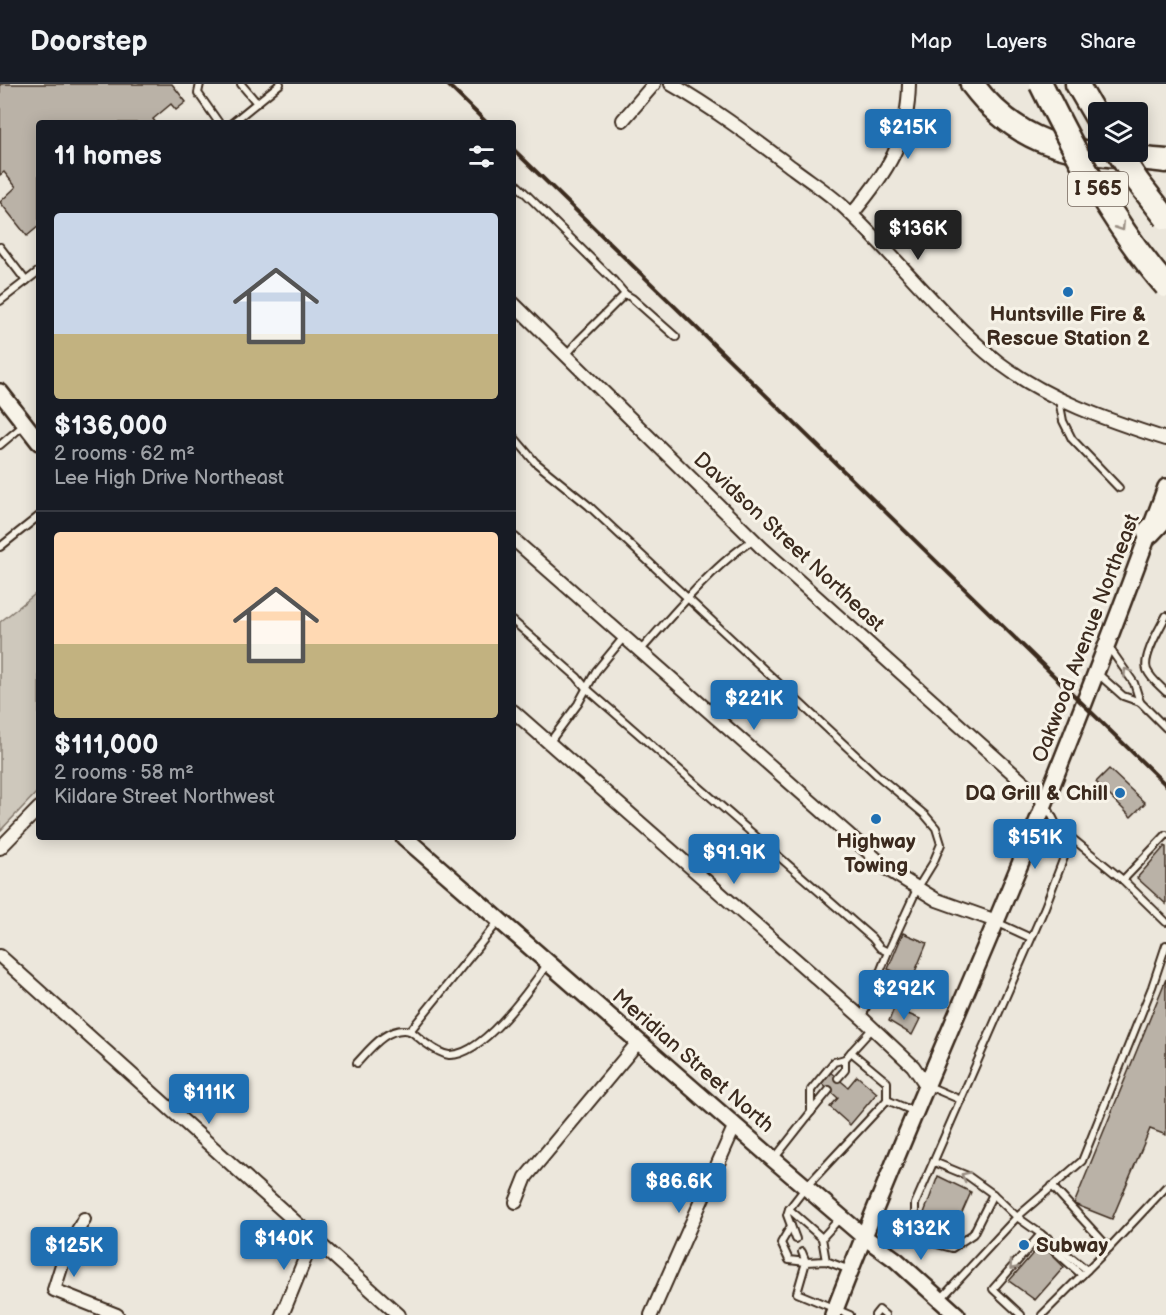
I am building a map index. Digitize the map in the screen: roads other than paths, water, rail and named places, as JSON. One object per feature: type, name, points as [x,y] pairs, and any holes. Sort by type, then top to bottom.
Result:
[{"type":"highway","points":[[972,84],[982,98],[1009,123],[1048,145],[1097,155],[1163,161]]},
{"type":"highway","name":"I 565","points":[[1041,84],[1066,134],[1122,229],[1166,286]]},
{"type":"highway","points":[[1077,84],[1088,103]]},
{"type":"highway","name":"I 565","points":[[1125,162],[1166,218]]},
{"type":"highway","points":[[1149,532],[1166,514]]},
{"type":"street","points":[[623,120],[654,84]]},
{"type":"street","points":[[671,84],[740,128],[826,191],[852,214],[951,318],[998,361],[1059,400],[1166,439]]},
{"type":"street","points":[[852,214],[870,193],[893,157],[906,124],[909,84]]},
{"type":"street","name":"Davidson Street Northeast","points":[[516,306],[754,540],[1045,802]]},
{"type":"street","points":[[0,392],[36,438]]},
{"type":"street","name":"Oakwood Avenue Northeast","points":[[840,1313],[850,1270],[863,1236],[1045,802],[1108,646],[1166,487]]},
{"type":"street","points":[[516,542],[890,871],[937,900],[996,921]]},
{"type":"street","points":[[516,714],[862,1018],[913,1066],[926,1085]]},
{"type":"street","points":[[0,849],[36,811]]},
{"type":"street","name":"Meridian Street North","points":[[407,840],[773,1159],[863,1236],[896,1260],[957,1315]]},
{"type":"street","points":[[0,956],[399,1315]]},
{"type":"street","points":[[516,1202],[526,1177],[639,1041]]},
{"type":"street","points":[[651,1315],[735,1125]]},
{"type":"street","points":[[84,1219],[66,1252],[54,1290],[117,1315]]},
{"type":"street","points":[[282,1315],[313,1239]]},
{"type":"lane","points":[[200,84],[198,93],[217,120]]},
{"type":"lane","points":[[241,84],[257,103]]},
{"type":"lane","points":[[236,120],[280,84]]},
{"type":"lane","points":[[517,185],[625,294],[676,337]]},
{"type":"lane","points":[[0,247],[26,281]]},
{"type":"lane","points":[[0,301],[36,273]]},
{"type":"lane","points":[[566,355],[625,294]]},
{"type":"lane","points":[[1059,400],[1063,421],[1072,439],[1119,488]]},
{"type":"lane","points":[[0,445],[25,424]]},
{"type":"lane","points":[[516,440],[535,462],[589,506],[877,776],[925,815],[936,828],[941,844],[888,952],[862,1018]]},
{"type":"lane","points":[[0,547],[36,518]]},
{"type":"lane","points":[[640,651],[688,598],[739,549],[754,540]]},
{"type":"lane","points":[[1166,616],[1147,657],[1146,668],[1153,680],[1166,692]]},
{"type":"lane","points":[[516,624],[577,677],[586,688],[872,938],[880,948],[888,952]]},
{"type":"lane","points":[[549,743],[578,704],[596,671],[624,637]]},
{"type":"lane","points":[[1108,646],[1134,683],[1140,702]]},
{"type":"lane","points":[[1097,673],[1123,696],[1140,702],[1166,728]]},
{"type":"lane","points":[[1045,802],[1057,826],[1123,880],[1166,922]]},
{"type":"lane","points":[[1123,880],[1166,836]]},
{"type":"lane","points":[[993,1194],[973,1234],[952,1248],[933,1243],[915,1223],[915,1204],[1058,876],[1071,839]]},
{"type":"lane","points":[[410,1031],[498,921]]},
{"type":"lane","points":[[996,921],[1031,938]]},
{"type":"lane","points":[[939,1301],[1017,1217],[1082,1161],[1152,987],[1166,945]]},
{"type":"lane","points":[[357,1063],[375,1043],[394,1032],[410,1031],[433,1049],[448,1055],[463,1052],[497,1028],[526,994],[548,963]]},
{"type":"lane","points":[[811,1112],[811,1090],[834,1062],[844,1059],[872,1029]]},
{"type":"lane","points":[[796,1239],[787,1215],[789,1209],[806,1186],[888,1100],[887,1082],[851,1052]]},
{"type":"lane","points":[[838,1078],[844,1070],[844,1059]]},
{"type":"lane","points":[[926,1085],[962,1100]]},
{"type":"lane","points":[[773,1159],[829,1090]]},
{"type":"lane","points":[[888,1100],[915,1112]]},
{"type":"lane","points":[[934,1162],[968,1176],[993,1194],[1017,1217],[1045,1236],[1048,1245],[1084,1273]]},
{"type":"lane","points":[[1052,1186],[1110,1248]]},
{"type":"lane","points":[[1042,1315],[1110,1248],[1166,1187]]},
{"type":"lane","points":[[789,1209],[822,1238],[826,1261]]},
{"type":"lane","points":[[822,1238],[841,1216]]},
{"type":"lane","points":[[791,1226],[781,1243],[789,1260],[826,1261],[850,1270]]},
{"type":"lane","points":[[1021,1315],[993,1289],[1045,1236]]},
{"type":"lane","points":[[802,1252],[806,1262],[797,1293],[840,1313]]},
{"type":"lane","points":[[875,1315],[879,1310],[885,1315]]},
{"type":"railway","points":[[447,84],[484,120]]},
{"type":"railway","points":[[516,152],[1166,785]]},
{"type":"place","name":"Huntsville Fire & Rescue Station 2","points":[[1068,292]]},
{"type":"place","name":"DQ Grill & Chill","points":[[1120,793]]},
{"type":"place","name":"Highway Towing","points":[[876,819]]},
{"type":"place","name":"Subway","points":[[1024,1245]]}]
